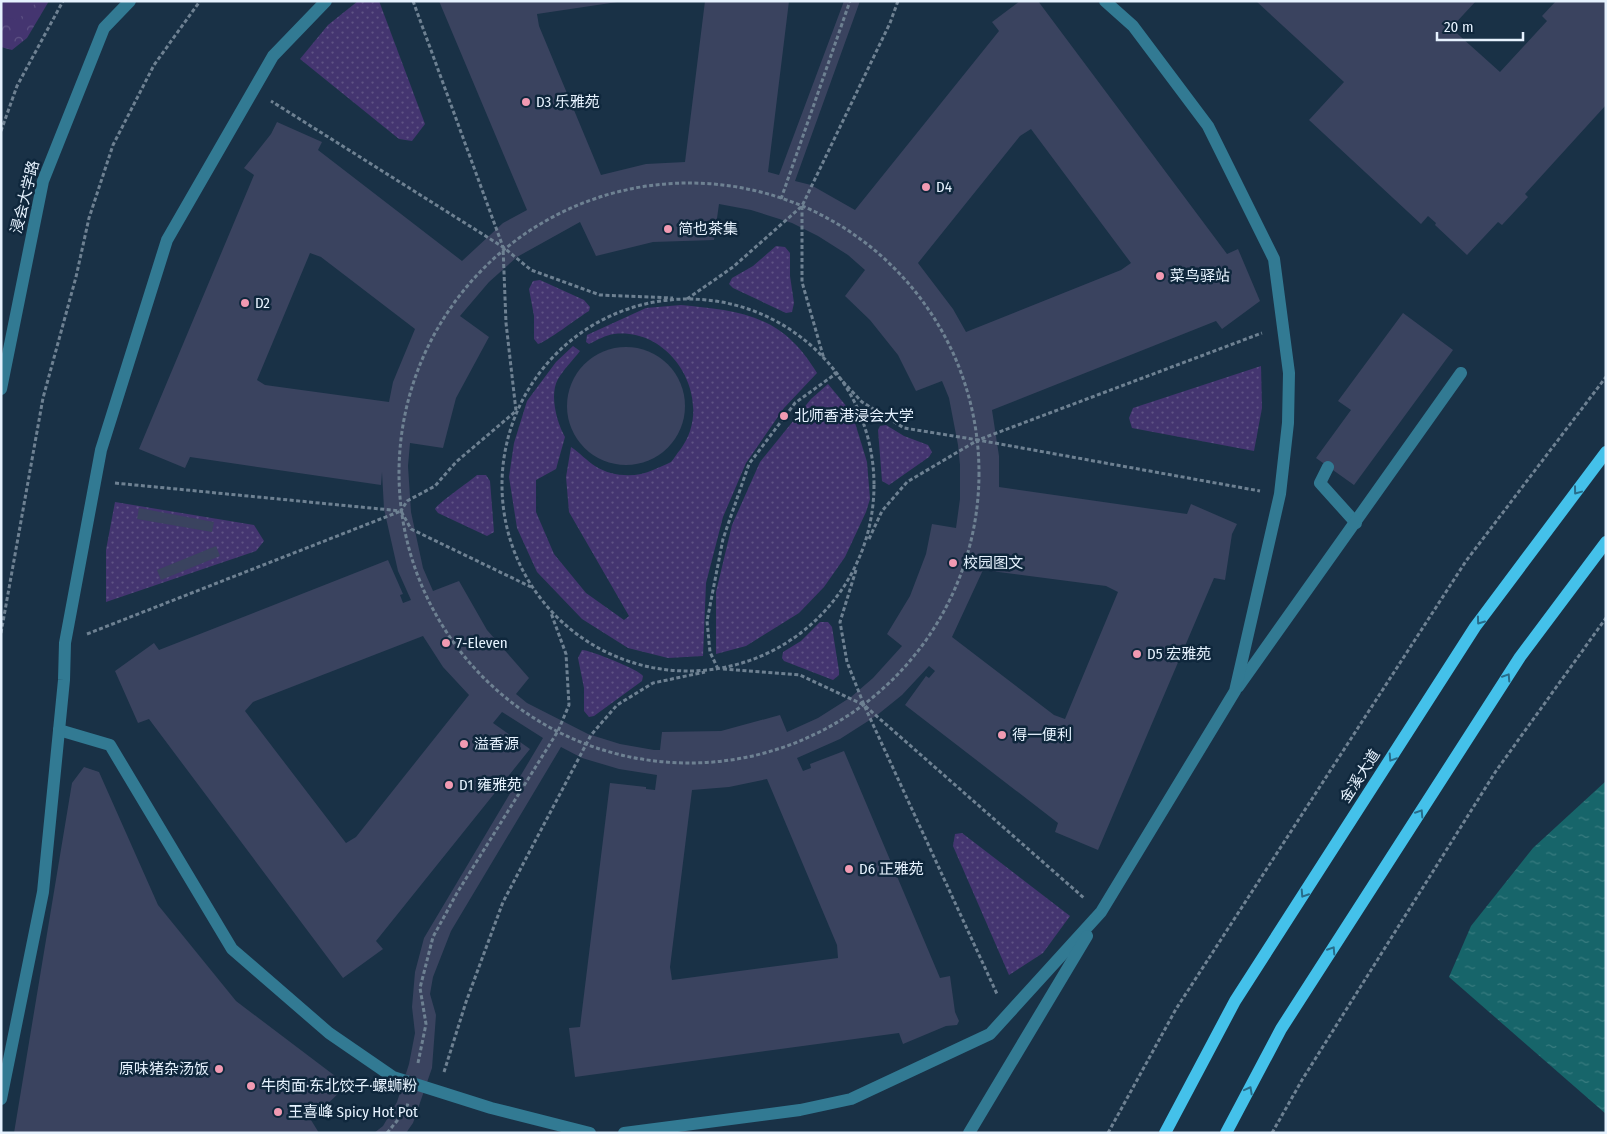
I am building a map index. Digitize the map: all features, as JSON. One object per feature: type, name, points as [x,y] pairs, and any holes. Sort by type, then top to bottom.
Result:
[{"type":"main road","name":"金溪大道","points":[[1165,1133],[1235,1001],[1476,627],[1606,452]]},
{"type":"main road","points":[[1226,1133],[1281,1029],[1477,724],[1520,658],[1606,542]]},
{"type":"street","name":"浸会大学路","points":[[1,389],[43,181],[104,28],[130,1]]},
{"type":"street","points":[[1,1098],[42,892],[59,730],[65,643],[101,450],[167,240],[273,56],[326,1]]},
{"type":"street","points":[[1105,1],[1133,26],[1208,126],[1274,259],[1289,373],[1288,423],[1280,494],[1235,691]]},
{"type":"street","points":[[969,1133],[1235,691],[1461,374]]},
{"type":"street","points":[[1328,467],[1320,483],[1356,523]]},
{"type":"street","points":[[59,730],[110,745],[232,949],[329,1033],[394,1077],[491,1108],[590,1133]]},
{"type":"street","points":[[624,1133],[800,1110],[851,1099],[990,1034],[1101,912]]},
{"type":"path","points":[[1,131],[17,86],[63,1]]},
{"type":"path","points":[[1,634],[43,398],[76,277],[89,218],[117,137],[154,65],[200,1]]},
{"type":"path","points":[[414,1],[504,247],[506,323],[516,411]]},
{"type":"path","points":[[781,199],[850,1]]},
{"type":"path","points":[[898,1],[890,23],[802,206],[733,267],[688,299],[652,302],[597,322],[571,339],[549,360],[530,384],[516,411],[506,441],[501,471],[501,502],[507,532],[517,560],[532,588],[551,612],[574,632],[600,649],[628,661],[658,669],[688,672],[718,669],[800,675],[864,705],[1101,912]]},
{"type":"path","points":[[253,90],[504,247],[531,270],[600,295],[720,302],[750,310],[779,323],[805,340],[862,402],[904,428],[1280,494]]},
{"type":"path","points":[[685,183],[722,185],[760,192],[781,199],[802,206],[861,240],[890,264],[916,292],[937,322],[955,356],[968,391],[978,440],[979,497],[974,532],[965,566],[951,600],[934,631],[913,660],[888,686],[864,705],[830,727],[798,742],[764,754],[728,761],[693,764],[657,761],[622,755],[587,745],[523,712],[494,689],[469,663],[446,634],[428,603],[414,569],[401,511],[398,462],[401,426],[409,391],[421,357],[438,325],[458,295],[504,247],[575,206],[610,194],[647,186],[685,183]]},
{"type":"path","points":[[802,206],[802,282],[824,361],[861,415],[870,444],[874,474],[873,512],[868,534],[840,622],[847,662],[864,705],[1007,1016]]},
{"type":"path","points":[[438,1091],[466,1002],[503,902],[591,735],[617,705],[653,683],[748,661],[776,650],[802,633],[829,607],[843,589],[858,563],[882,511],[907,482],[978,440],[1284,325]]},
{"type":"path","points":[[718,669],[710,652],[707,621],[723,539],[750,464],[795,403],[834,375]]},
{"type":"path","points":[[1108,1133],[1176,1009],[1466,561],[1606,377]]},
{"type":"path","points":[[65,643],[401,511],[406,501],[435,486],[456,462],[516,411]]},
{"type":"path","points":[[95,481],[401,511]]},
{"type":"path","points":[[401,511],[411,528],[532,588]]},
{"type":"path","points":[[387,1133],[406,1110],[414,1084],[426,1024],[420,988],[433,937],[457,893],[558,731],[569,705],[566,654],[551,612]]},
{"type":"path","points":[[1272,1133],[1302,1080],[1496,772],[1606,618]]},
{"type":"green space","points":[[1,1],[49,1],[27,38],[12,50],[1,47]]},
{"type":"green space","points":[[1,1],[38,1],[17,20],[1,16]]},
{"type":"green space","points":[[358,1],[379,1],[425,124],[412,141],[399,139],[300,59],[328,25]]},
{"type":"green space","points":[[776,246],[785,247],[790,253],[790,276],[794,303],[792,312],[786,313],[733,288],[729,284],[732,278],[753,266]]},
{"type":"green space","points":[[540,280],[584,300],[590,307],[589,311],[555,335],[538,344],[534,339],[534,316],[529,289],[533,281]]},
{"type":"green space","points":[[681,305],[741,314],[769,324],[782,332],[796,345],[817,373],[784,408],[746,463],[723,517],[706,583],[703,656],[668,658],[628,648],[582,619],[537,572],[517,528],[509,477],[514,443],[527,401],[556,362],[573,346],[580,351],[558,379],[554,393],[557,417],[565,437],[556,469],[536,480],[536,512],[554,554],[586,593],[624,620],[629,616],[569,512],[566,477],[571,447],[595,466],[616,474],[632,475],[646,473],[667,464],[671,462],[680,450],[690,431],[693,411],[691,391],[683,372],[671,355],[655,343],[636,335],[614,334],[589,344],[586,342],[587,335],[646,308]]},
{"type":"green space","points":[[1261,366],[1262,408],[1254,451],[1132,428],[1129,418],[1133,408]]},
{"type":"green space","points":[[828,384],[852,413],[867,462],[870,499],[866,512],[845,557],[824,587],[799,613],[746,646],[716,654],[716,592],[732,525],[760,462],[811,399]]},
{"type":"green space","points":[[886,425],[904,436],[928,445],[932,452],[929,457],[889,485],[882,481],[878,430],[880,426]]},
{"type":"green space","points":[[477,475],[486,475],[490,481],[494,532],[487,536],[438,513],[435,509]]},
{"type":"green space","points":[[115,502],[254,525],[264,541],[256,551],[106,602],[106,550]]},
{"type":"green space","points":[[820,622],[828,622],[832,627],[839,671],[839,675],[833,680],[784,661],[782,658],[783,652],[801,641]]},
{"type":"green space","points":[[582,650],[633,669],[643,676],[642,681],[594,716],[589,717],[584,711],[584,688],[578,658]]},
{"type":"green space","points":[[962,833],[1070,916],[1043,953],[1009,975],[953,846],[955,834]]},
{"type":"water","points":[[1606,781],[1606,1114],[1449,977],[1471,926],[1533,848]]},
{"type":"building","points":[[439,1],[624,1],[537,14],[539,26],[601,175],[646,164],[685,162],[705,1],[789,1],[768,172],[779,175],[844,1],[860,1],[795,181],[811,185],[855,210],[999,31],[992,22],[1020,1],[1038,1],[1227,254],[1238,249],[1260,301],[1222,329],[1216,321],[992,410],[999,456],[999,487],[1187,514],[1191,504],[1237,524],[1232,534],[1225,580],[1214,578],[1098,850],[1055,832],[1058,823],[905,705],[926,676],[929,678],[935,671],[929,666],[902,695],[876,716],[840,739],[797,758],[803,771],[811,768],[810,764],[844,751],[940,978],[950,976],[955,1012],[959,1021],[957,1025],[946,1026],[903,1044],[899,1033],[575,1077],[569,1028],[580,1027],[610,783],[646,787],[646,789],[655,790],[657,775],[619,769],[582,758],[561,747],[451,931],[433,977],[430,994],[436,1015],[432,1068],[413,1123],[406,1133],[374,1133],[383,1126],[397,1102],[409,1064],[415,1033],[412,1007],[415,972],[424,938],[543,738],[502,712],[493,723],[530,749],[376,941],[383,949],[343,978],[149,719],[138,723],[115,671],[154,643],[159,650],[388,560],[403,594],[400,595],[403,603],[411,600],[398,571],[384,509],[382,472],[381,485],[190,457],[185,468],[139,449],[254,175],[244,168],[271,134],[277,122],[322,142],[318,150],[462,261],[503,223],[527,210]],"holes":[[[1031,129],[1131,263],[1121,270],[966,332],[953,309],[918,263],[1020,136]],[[719,204],[751,210],[792,223],[818,236],[848,255],[865,270],[845,296],[870,320],[898,355],[916,391],[942,381],[949,398],[960,465],[960,499],[956,528],[932,524],[926,554],[910,596],[887,634],[902,646],[873,678],[851,697],[818,718],[787,732],[780,715],[721,731],[662,732],[660,750],[620,744],[588,734],[527,703],[516,694],[529,678],[487,630],[459,581],[433,591],[423,568],[411,512],[408,466],[410,443],[443,448],[456,398],[489,337],[460,316],[489,282],[517,257],[580,222],[596,256],[653,242],[714,240]],[[310,253],[321,257],[415,329],[393,382],[389,402],[265,385],[257,380]],[[983,570],[1106,586],[1118,592],[1065,719],[1054,715],[952,637]],[[423,636],[443,667],[469,695],[356,837],[346,843],[245,711],[253,702]],[[767,779],[837,945],[838,958],[672,980],[670,967],[692,790],[729,787]]]},
{"type":"building","points":[[1256,1],[1476,1],[1451,28],[1500,72],[1547,21],[1542,16],[1556,1],[1606,1],[1606,105],[1525,194],[1528,197],[1502,225],[1498,222],[1467,255],[1428,216],[1421,224],[1309,120],[1344,82]]},
{"type":"building","points":[[1403,313],[1453,350],[1354,485],[1316,458],[1351,410],[1338,401]]},
{"type":"building","points":[[626,347],[649,351],[668,364],[681,383],[685,406],[681,429],[668,448],[649,461],[626,465],[603,461],[584,448],[571,429],[567,406],[571,383],[584,364],[603,351]]},
{"type":"building","points":[[139,508],[214,522],[212,532],[137,519]]},
{"type":"building","points":[[216,546],[220,556],[161,580],[157,570]]},
{"type":"building","points":[[84,767],[99,772],[158,905],[236,1001],[347,1085],[311,1120],[319,1133],[14,1133],[72,783]]},
{"type":"place","name":"D3 乐雅苑","points":[[526,102]]},
{"type":"place","name":"D4","points":[[926,187]]},
{"type":"place","name":"简也茶集","points":[[668,229]]},
{"type":"place","name":"菜鸟驿站","points":[[1160,276]]},
{"type":"place","name":"D2","points":[[245,303]]},
{"type":"place","name":"北师香港浸会大学","points":[[784,416]]},
{"type":"place","name":"校园图文","points":[[953,563]]},
{"type":"place","name":"7-Eleven","points":[[446,643]]},
{"type":"place","name":"D5 宏雅苑","points":[[1137,654]]},
{"type":"place","name":"得一便利","points":[[1002,735]]},
{"type":"place","name":"溢香源","points":[[464,744]]},
{"type":"place","name":"D1 雍雅苑","points":[[449,785]]},
{"type":"place","name":"D6 正雅苑","points":[[849,869]]},
{"type":"place","name":"原味猪杂汤饭","points":[[219,1069]]},
{"type":"place","name":"牛肉面·东北饺子·螺蛳粉","points":[[251,1086]]},
{"type":"place","name":"王喜峰 Spicy Hot Pot","points":[[278,1112]]}]
